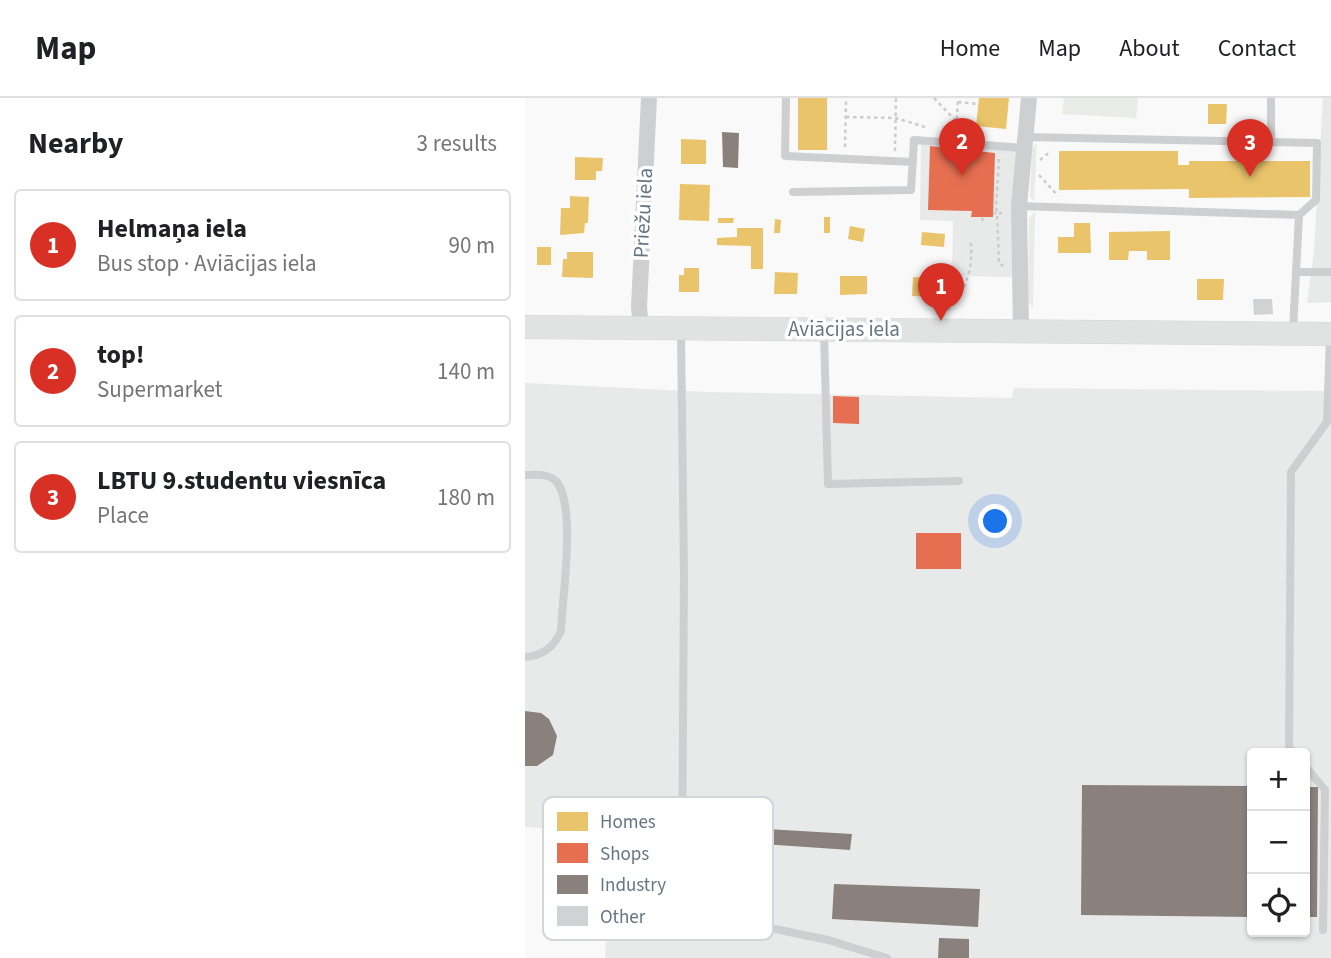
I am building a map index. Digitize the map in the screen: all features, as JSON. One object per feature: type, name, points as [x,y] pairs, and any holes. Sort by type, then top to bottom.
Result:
[{"type":"main road","name":"Aviācijas iela","points":[[525,327],[1331,334]]},
{"type":"street","name":"Priežu iela","points":[[641,328],[639,307],[649,98]]},
{"type":"street","points":[[1021,330],[1017,184],[1019,144],[1029,98]]},
{"type":"lane","points":[[786,98],[785,156],[913,162]]},
{"type":"lane","points":[[1271,98],[1271,142]]},
{"type":"lane","points":[[793,192],[911,190],[914,140],[1019,144],[1317,143],[1316,200],[1299,215],[1067,207],[1019,209]]},
{"type":"lane","points":[[1293,333],[1299,215]]},
{"type":"lane","points":[[1297,272],[1331,272]]},
{"type":"lane","points":[[681,329],[684,576],[683,797]]},
{"type":"lane","points":[[824,330],[828,485],[959,481]]},
{"type":"lane","points":[[1290,748],[1291,472],[1327,422],[1331,334]]},
{"type":"lane","points":[[525,475],[546,475],[556,482],[567,514],[561,631],[547,651],[525,657]]},
{"type":"lane","points":[[1310,772],[1325,790],[1323,930]]},
{"type":"lane","points":[[773,929],[828,940],[887,958]]},
{"type":"path","points":[[845,159],[846,98]]},
{"type":"path","points":[[895,161],[896,98]]},
{"type":"path","points":[[934,98],[956,121]]},
{"type":"path","points":[[956,141],[958,100],[978,104]]},
{"type":"path","points":[[846,117],[896,118],[930,128],[937,139]]},
{"type":"path","points":[[1010,273],[999,263],[995,213],[998,161],[1019,144]]},
{"type":"path","points":[[1248,152],[1248,161]]},
{"type":"path","points":[[1039,175],[1067,207]]},
{"type":"path","points":[[995,213],[1019,209]]},
{"type":"path","points":[[943,315],[958,299],[973,266],[971,243]]},
{"type":"shaded area","points":[[1064,98],[1138,98],[1136,118],[1062,114]]},
{"type":"shaded area","points":[[1323,98],[1331,98],[1331,302],[1307,303],[1314,251]]},
{"type":"shaded area","points":[[921,142],[1017,147],[1013,277],[952,276],[953,221],[920,220]]},
{"type":"shaded area","points":[[1037,143],[1034,201],[1030,197],[1032,149]]},
{"type":"shaded area","points":[[1035,211],[1033,308],[1028,301],[1029,219]]},
{"type":"shaded area","points":[[525,383],[707,392],[1012,398],[1014,388],[1331,391],[1331,958],[605,958],[606,940],[773,940],[773,797],[543,797],[543,828],[525,827]]},
{"type":"building: Homes","points":[[798,98],[827,98],[827,150],[798,150]]},
{"type":"building: Homes","points":[[979,98],[1009,98],[1006,129],[976,126]]},
{"type":"building: Homes","points":[[1208,104],[1227,104],[1226,124],[1208,124]]},
{"type":"building: Homes","points":[[681,139],[706,140],[706,164],[681,164]]},
{"type":"building: Homes","points":[[1059,151],[1178,151],[1178,165],[1189,165],[1189,161],[1310,161],[1310,197],[1189,198],[1189,189],[1059,190]]},
{"type":"building: Homes","points":[[575,157],[603,158],[602,171],[596,171],[596,180],[575,180]]},
{"type":"building: Homes","points":[[680,184],[710,185],[709,221],[679,220]]},
{"type":"building: Homes","points":[[570,196],[589,197],[588,223],[585,223],[584,233],[560,235],[561,208],[570,208]]},
{"type":"building: Homes","points":[[824,217],[830,217],[830,233],[824,233]]},
{"type":"building: Homes","points":[[718,218],[734,218],[733,223],[718,223]]},
{"type":"building: Homes","points":[[775,219],[781,220],[780,233],[774,233]]},
{"type":"building: Homes","points":[[1074,223],[1090,223],[1091,253],[1058,253],[1058,237],[1074,237]]},
{"type":"building: Homes","points":[[850,226],[865,229],[863,242],[848,239]]},
{"type":"building: Homes","points":[[737,228],[763,228],[763,269],[751,269],[751,246],[717,245],[717,238],[737,237]]},
{"type":"building: Homes","points":[[1170,231],[1170,260],[1147,260],[1147,251],[1129,251],[1128,260],[1109,260],[1109,232]]},
{"type":"building: Homes","points":[[922,232],[945,234],[944,247],[921,245]]},
{"type":"building: Homes","points":[[537,247],[551,247],[551,265],[537,265]]},
{"type":"building: Homes","points":[[567,252],[593,252],[593,278],[562,277],[563,259],[567,259]]},
{"type":"building: Homes","points":[[684,268],[699,268],[699,292],[679,292],[679,275],[684,275]]},
{"type":"building: Homes","points":[[775,272],[798,273],[797,294],[774,294]]},
{"type":"building: Homes","points":[[840,276],[867,276],[867,294],[840,295]]},
{"type":"building: Homes","points":[[913,277],[938,278],[937,297],[912,296]]},
{"type":"building: Homes","points":[[1197,279],[1224,279],[1223,300],[1197,300]]},
{"type":"building: Shops","points":[[930,146],[995,153],[993,217],[971,217],[972,211],[928,210]]},
{"type":"building: Shops","points":[[833,396],[859,397],[859,424],[833,423]]},
{"type":"building: Shops","points":[[916,533],[961,533],[961,569],[916,569]]},
{"type":"building: Industry","points":[[722,132],[739,133],[738,168],[723,167]]},
{"type":"building: Industry","points":[[525,711],[541,713],[549,719],[557,736],[553,755],[537,766],[525,766]]},
{"type":"building: Industry","points":[[1082,785],[1247,786],[1247,917],[1081,915]]},
{"type":"building: Industry","points":[[1310,787],[1318,787],[1317,917],[1310,917]]},
{"type":"building: Industry","points":[[773,829],[852,834],[850,850],[773,845]]},
{"type":"building: Industry","points":[[834,884],[980,889],[978,927],[832,919]]},
{"type":"building: Industry","points":[[939,938],[969,939],[969,958],[938,958]]},
{"type":"building: Other","points":[[1253,299],[1272,299],[1273,314],[1254,315]]},
{"type":"place","name":"top!","points":[[962,176]]},
{"type":"place","name":"LBTU 9.studentu viesnīca","points":[[1250,177]]},
{"type":"place","name":"Helmaņa iela","points":[[941,321]]}]
